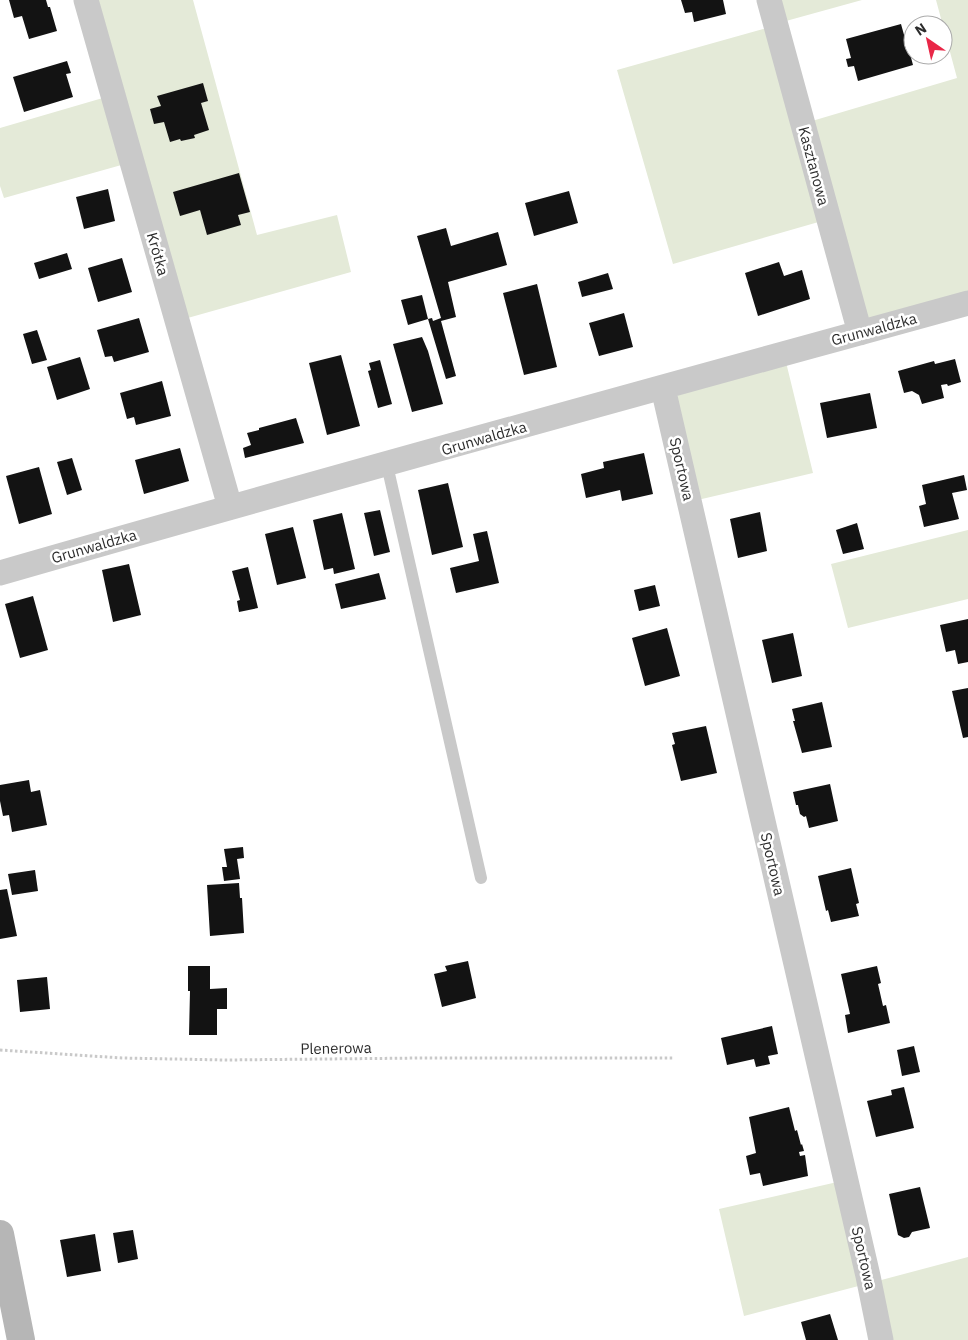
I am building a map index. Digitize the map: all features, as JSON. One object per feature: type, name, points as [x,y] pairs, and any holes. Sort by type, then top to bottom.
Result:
[{"type":"street","name":"Krótka","points":[[86,0],[230,507]]},
{"type":"street","name":"Kasztanowa","points":[[769,0],[860,333]]},
{"type":"street","name":"Grunwaldzka","points":[[0,574],[230,507],[968,303]]},
{"type":"street","name":"Sportowa","points":[[663,388],[864,1256],[881,1340]]},
{"type":"street","points":[[0,1234],[21,1340]]},
{"type":"lane","points":[[387,465],[481,878]]},
{"type":"path","name":"Plenerowa","points":[[0,1050],[122,1058],[225,1060],[673,1058]]},
{"type":"green space","points":[[86,0],[193,0],[257,235],[337,215],[351,272],[177,321],[125,164],[4,198],[0,186],[0,128],[113,95]]},
{"type":"green space","points":[[777,0],[862,0],[786,21]]},
{"type":"green space","points":[[936,0],[968,0],[968,303],[860,333],[829,219],[673,264],[617,70],[767,28],[812,121],[957,78],[953,63],[953,15],[940,15]]},
{"type":"green space","points":[[784,354],[813,473],[689,502],[663,388]]},
{"type":"green space","points":[[968,530],[968,599],[848,628],[831,564]]},
{"type":"green space","points":[[846,1180],[870,1283],[744,1316],[719,1209]]},
{"type":"green space","points":[[968,1257],[968,1340],[881,1340],[870,1283]]},
{"type":"building","points":[[9,0],[46,0],[57,31],[29,39],[22,16],[14,18]]},
{"type":"building","points":[[681,0],[723,0],[726,14],[694,22],[692,12],[685,13]]},
{"type":"building","points":[[901,24],[903,31],[903,65],[913,65],[858,81],[854,66],[848,67],[846,59],[851,58],[846,39]]},
{"type":"building","points":[[67,61],[71,73],[66,74],[73,97],[24,112],[13,77]]},
{"type":"building","points":[[203,83],[208,101],[201,103],[209,130],[194,135],[195,138],[170,142],[164,122],[154,124],[150,109],[161,106],[157,96]]},
{"type":"building","points":[[239,173],[250,212],[238,215],[241,225],[207,235],[200,210],[180,216],[173,192]]},
{"type":"building","points":[[108,189],[115,221],[84,229],[76,197]]},
{"type":"building","points":[[569,191],[578,223],[534,236],[525,203]]},
{"type":"building","points":[[446,228],[451,246],[498,232],[507,265],[448,282],[456,317],[441,321],[456,376],[446,379],[428,319],[432,318],[433,321],[441,318],[417,236]]},
{"type":"building","points":[[67,253],[72,269],[39,279],[34,263]]},
{"type":"building","points":[[122,258],[132,292],[98,302],[88,268]]},
{"type":"building","points":[[779,262],[784,276],[802,270],[810,299],[758,316],[745,273]]},
{"type":"building","points":[[608,273],[613,289],[582,297],[578,282]]},
{"type":"building","points":[[537,284],[557,367],[524,375],[503,293]]},
{"type":"building","points":[[422,295],[428,319],[408,325],[401,300]]},
{"type":"building","points":[[624,313],[633,347],[599,356],[589,323]]},
{"type":"building","points":[[139,318],[149,352],[114,362],[112,356],[105,357],[97,330]]},
{"type":"building","points":[[37,330],[47,360],[32,364],[23,334]]},
{"type":"building","points":[[422,337],[428,351],[443,404],[412,412],[393,344]]},
{"type":"building","points":[[341,355],[360,426],[327,435],[309,363]]},
{"type":"building","points":[[80,357],[90,389],[57,400],[47,367]]},
{"type":"building","points":[[955,359],[961,382],[948,386],[947,384],[941,385],[944,398],[922,404],[919,395],[912,391],[904,393],[898,371],[934,361],[935,364]]},
{"type":"building","points":[[380,360],[392,404],[378,408],[368,371],[371,370],[369,363]]},
{"type":"building","points":[[162,381],[171,416],[136,425],[134,417],[127,419],[120,393]]},
{"type":"building","points":[[870,393],[877,428],[827,438],[820,403]]},
{"type":"building","points":[[296,418],[304,443],[245,458],[243,448],[251,445],[247,433]]},
{"type":"building","points":[[180,448],[189,481],[144,494],[135,460]]},
{"type":"building","points":[[644,453],[653,494],[622,501],[620,490],[586,498],[581,474],[604,468],[603,462]]},
{"type":"building","points":[[72,458],[82,490],[67,495],[57,462]]},
{"type":"building","points":[[39,467],[52,514],[19,524],[6,476]]},
{"type":"building","points":[[964,475],[967,490],[952,493],[959,519],[924,527],[919,506],[926,504],[922,485]]},
{"type":"building","points":[[448,483],[463,547],[432,555],[418,490]]},
{"type":"building","points":[[380,510],[390,552],[374,556],[364,513]]},
{"type":"building","points":[[760,512],[767,551],[738,558],[730,519]]},
{"type":"building","points":[[342,513],[355,569],[334,574],[333,568],[324,570],[313,520]]},
{"type":"building","points":[[857,523],[864,549],[843,554],[836,530]]},
{"type":"building","points":[[293,527],[306,578],[277,585],[265,534]]},
{"type":"building","points":[[487,531],[499,583],[456,593],[450,568],[479,561],[473,534]]},
{"type":"building","points":[[129,564],[141,615],[113,622],[102,570]]},
{"type":"building","points":[[248,567],[258,608],[239,612],[237,601],[240,600],[232,571]]},
{"type":"building","points":[[379,573],[386,599],[341,609],[335,584]]},
{"type":"building","points":[[655,585],[660,606],[639,611],[634,590]]},
{"type":"building","points":[[33,596],[48,650],[20,658],[5,604]]},
{"type":"building","points":[[968,619],[968,662],[958,664],[955,650],[946,652],[940,625]]},
{"type":"building","points":[[667,628],[680,676],[645,686],[632,638]]},
{"type":"building","points":[[793,633],[802,676],[772,683],[762,640]]},
{"type":"building","points":[[968,688],[968,737],[963,738],[952,691]]},
{"type":"building","points":[[822,702],[832,747],[802,753],[793,721],[795,721],[792,709]]},
{"type":"building","points":[[706,726],[717,773],[681,781],[672,745],[675,744],[672,733]]},
{"type":"building","points":[[29,780],[31,792],[40,790],[47,825],[12,832],[9,815],[3,816],[0,801],[0,785]]},
{"type":"building","points":[[830,784],[838,821],[809,828],[806,816],[804,817],[800,814],[798,805],[796,805],[793,792]]},
{"type":"building","points":[[243,847],[244,858],[237,859],[240,879],[224,881],[222,867],[227,867],[224,849]]},
{"type":"building","points":[[851,868],[859,903],[856,904],[859,916],[831,922],[828,910],[826,911],[818,876]]},
{"type":"building","points":[[35,870],[38,891],[12,895],[8,874]]},
{"type":"building","points":[[239,883],[244,933],[210,936],[207,885]]},
{"type":"building","points":[[7,889],[17,936],[0,939],[0,890]]},
{"type":"building","points":[[468,961],[476,998],[442,1007],[434,974],[447,971],[445,966]]},
{"type":"building","points":[[188,966],[210,966],[210,989],[227,988],[227,1009],[217,1009],[217,1035],[189,1035],[190,991],[188,991]]},
{"type":"building","points":[[877,966],[881,983],[878,984],[883,1006],[886,1005],[890,1023],[848,1033],[845,1015],[850,1014],[841,974]]},
{"type":"building","points":[[47,977],[50,1009],[20,1012],[17,980]]},
{"type":"building","points":[[772,1026],[778,1054],[768,1056],[770,1064],[756,1067],[754,1059],[727,1065],[721,1038]]},
{"type":"building","points":[[914,1046],[920,1072],[902,1076],[897,1050]]},
{"type":"building","points":[[904,1087],[914,1128],[876,1137],[867,1101],[892,1095],[891,1090]]},
{"type":"building","points":[[789,1107],[795,1131],[797,1130],[804,1151],[799,1152],[800,1156],[805,1155],[808,1176],[763,1186],[760,1173],[750,1175],[746,1156],[756,1153],[749,1117]]},
{"type":"building","points":[[920,1187],[930,1228],[912,1232],[909,1237],[904,1238],[898,1235],[889,1194]]},
{"type":"building","points":[[133,1230],[138,1259],[118,1263],[113,1233]]},
{"type":"building","points":[[95,1234],[101,1271],[67,1277],[60,1240]]},
{"type":"building","points":[[830,1314],[838,1340],[806,1340],[801,1322]]}]
